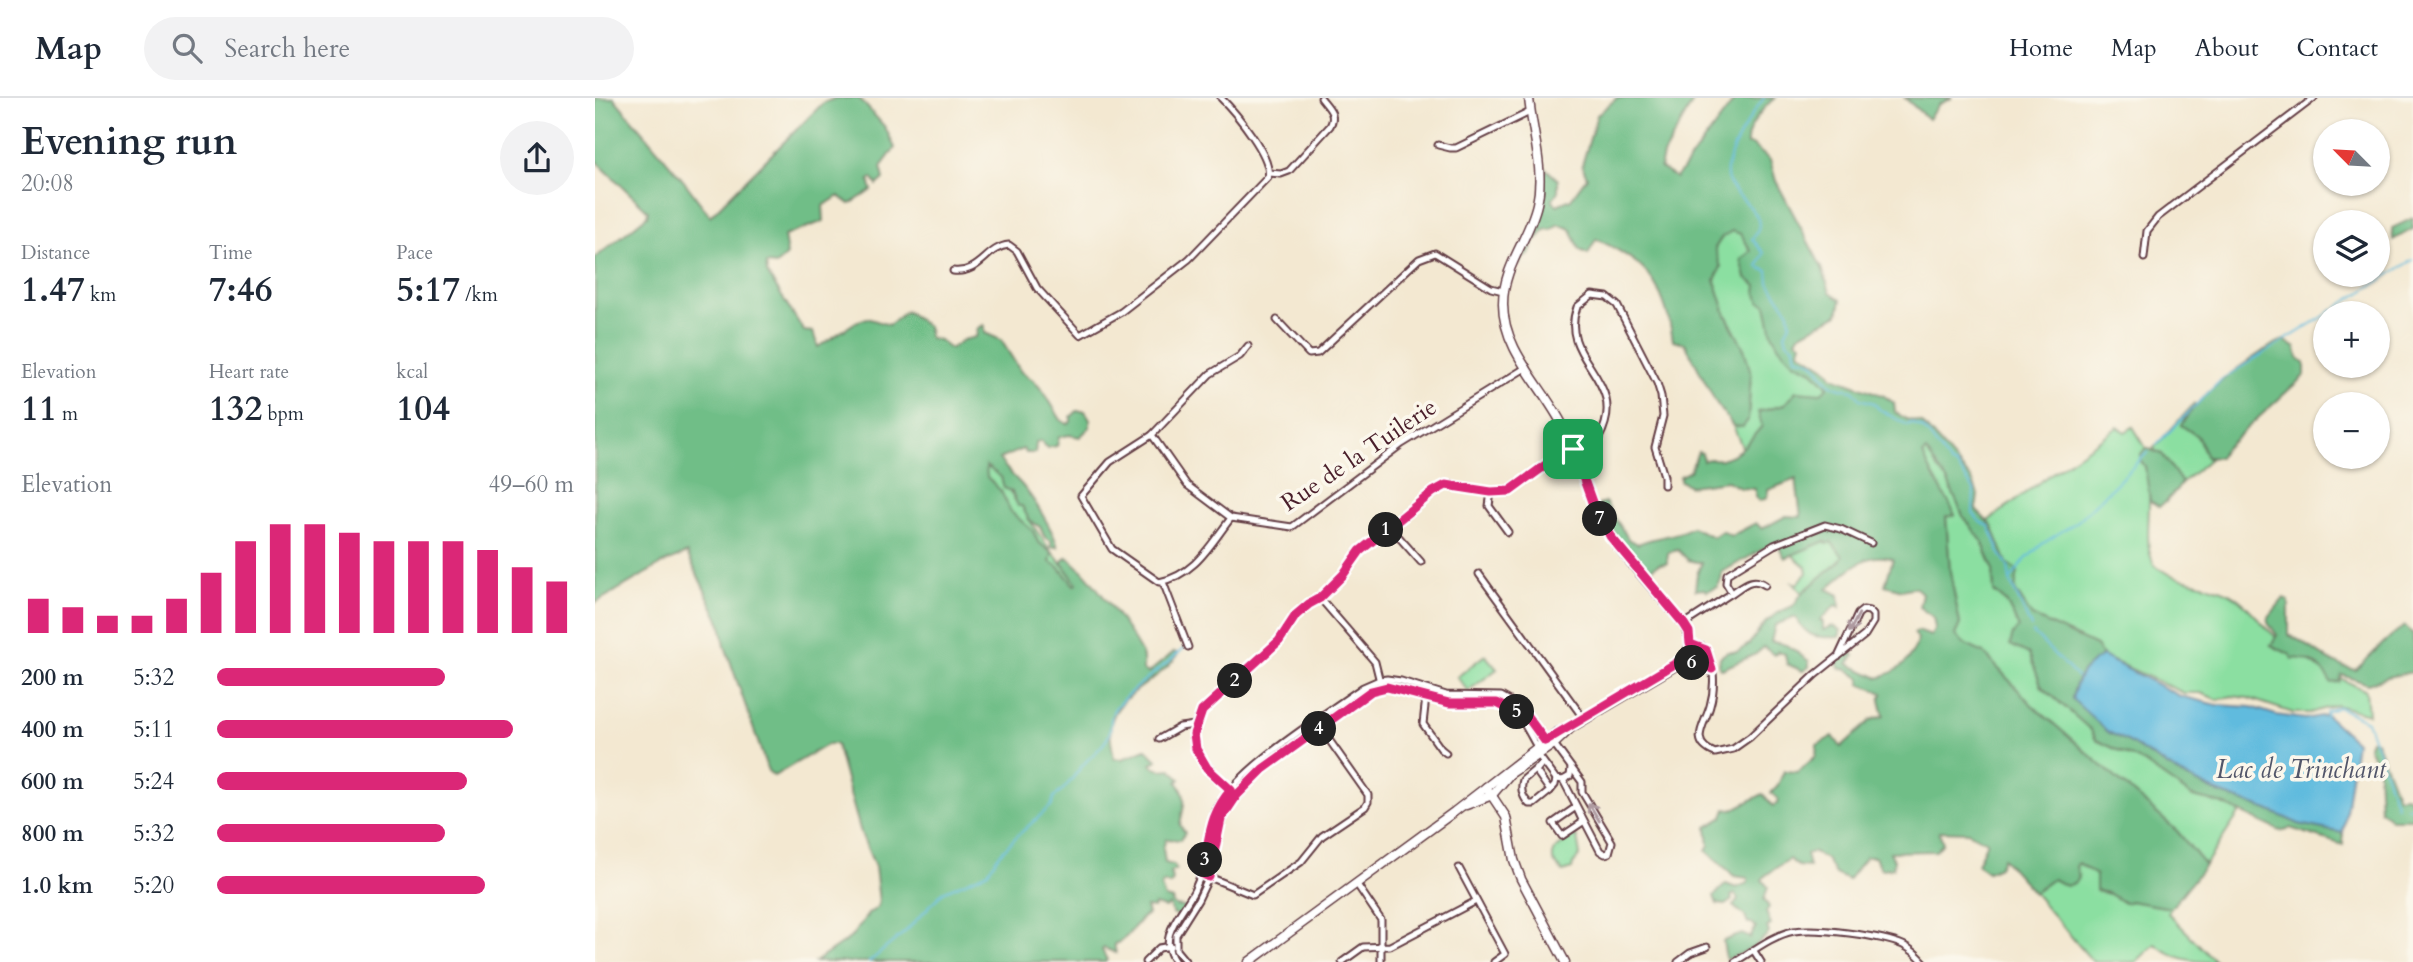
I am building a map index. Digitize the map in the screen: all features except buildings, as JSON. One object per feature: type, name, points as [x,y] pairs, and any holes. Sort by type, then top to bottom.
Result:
[{"type":"street","points":[[953,271],[967,271],[1000,247],[1009,245],[1017,251],[1037,288],[1080,335],[1121,312],[1189,259],[1265,182],[1269,173],[1249,130],[1221,98]]},
{"type":"street","points":[[1269,173],[1289,171],[1330,126],[1332,112],[1321,98]]},
{"type":"street","points":[[1249,962],[1454,812],[1489,791],[1572,727],[1683,659],[1690,644],[1689,632],[1684,624],[1610,536],[1592,502],[1573,449],[1557,415],[1508,335],[1503,291],[1509,268],[1532,220],[1538,200],[1539,168],[1529,98]]},
{"type":"street","points":[[2144,258],[2147,230],[2158,217],[2314,98]]},
{"type":"street","points":[[1438,145],[1456,148],[1530,112]]},
{"type":"street","points":[[1277,320],[1308,354],[1318,353],[1419,259],[1435,253],[1491,288],[1503,291]]},
{"type":"street","points":[[1237,795],[1207,768],[1198,755],[1194,742],[1195,725],[1207,705],[1284,636],[1296,615],[1320,598],[1343,575],[1360,551],[1441,487],[1452,485],[1491,492],[1510,491],[1547,464],[1599,438],[1606,419],[1604,390],[1577,347],[1573,331],[1575,313],[1580,303],[1592,295],[1603,295],[1613,301],[1621,311],[1658,388],[1663,416],[1655,447],[1664,485]]},
{"type":"street","points":[[1231,518],[1194,567],[1170,580],[1159,582],[1112,550],[1081,496],[1110,462],[1152,435],[1210,374],[1240,356],[1248,346]]},
{"type":"street","name":"Rue de la Tuilerie","points":[[1152,435],[1187,485],[1231,518],[1287,527],[1296,525],[1402,444],[1527,367]]},
{"type":"street","points":[[1491,492],[1489,506],[1508,532]]},
{"type":"street","points":[[1732,593],[1726,583],[1727,574],[1774,545],[1818,526],[1833,526],[1871,543]]},
{"type":"street","points":[[1390,527],[1421,562]]},
{"type":"street","points":[[1479,574],[1584,719]]},
{"type":"street","points":[[1684,624],[1751,580],[1758,580],[1765,585]]},
{"type":"street","points":[[1163,582],[1188,646]]},
{"type":"street","points":[[1320,598],[1375,662],[1381,687]]},
{"type":"street","points":[[1690,644],[1706,650],[1712,669],[1711,700],[1700,734],[1706,748],[1719,753],[1745,741],[1815,675],[1838,657],[1868,632],[1874,618],[1869,611],[1863,610],[1858,614],[1838,657]]},
{"type":"street","points":[[1683,659],[1706,664],[1712,669]]},
{"type":"street","points":[[1175,962],[1168,946],[1170,930],[1189,901],[1201,873],[1218,807],[1254,767],[1363,687],[1379,680],[1401,681],[1428,691],[1455,696],[1489,695],[1507,699],[1519,711],[1545,750],[1556,779],[1548,794],[1534,804],[1529,804],[1525,800],[1521,785],[1525,777],[1536,769],[1545,750]]},
{"type":"street","points":[[1186,962],[1175,945],[1177,932],[1193,909],[1209,877],[1221,819],[1237,795],[1263,769],[1381,687],[1398,688],[1426,698],[1457,704],[1489,703],[1519,711]]},
{"type":"street","points":[[1428,691],[1423,724],[1446,753]]},
{"type":"street","points":[[1489,695],[1489,703]]},
{"type":"street","points":[[1201,873],[1247,894],[1257,894],[1301,862],[1322,836],[1365,807],[1369,795],[1316,721]]},
{"type":"street","points":[[1159,739],[1180,727],[1195,725]]},
{"type":"street","points":[[1545,750],[1571,768],[1582,782],[1582,792],[1612,842],[1609,853],[1600,851],[1563,780]]},
{"type":"street","points":[[1556,779],[1563,780],[1570,776],[1571,768]]},
{"type":"street","points":[[1536,769],[1538,776],[1550,790]]},
{"type":"street","points":[[1489,791],[1506,817],[1514,860],[1521,879],[1565,962]]},
{"type":"street","points":[[1576,807],[1583,822],[1562,836],[1553,823],[1576,807]]},
{"type":"street","points":[[1459,869],[1505,954],[1494,962]]},
{"type":"street","points":[[1356,883],[1380,917],[1381,962]]},
{"type":"street","points":[[1342,962],[1361,948],[1391,946],[1476,901]]},
{"type":"street","points":[[1735,962],[1780,936],[1811,930],[1886,939],[1911,950],[1924,962]]},
{"type":"street","points":[[1145,962],[1155,951],[1175,945]]},
{"type":"street","points":[[1678,962],[1690,953],[1707,947]]},
{"type":"street","points":[[1754,951],[1761,962]]},
{"type":"green space","points":[[595,98],[614,98],[710,216],[823,103],[836,98],[859,98],[885,127],[895,148],[881,167],[884,179],[877,185],[872,178],[869,180],[872,190],[850,204],[839,196],[823,206],[824,221],[784,236],[787,255],[776,265],[766,264],[767,273],[804,331],[813,332],[818,347],[856,322],[867,318],[889,325],[906,311],[928,327],[929,338],[939,340],[950,349],[963,340],[976,337],[978,328],[984,325],[985,333],[1001,340],[1021,372],[1044,392],[1061,420],[1067,424],[1077,411],[1085,411],[1090,419],[1090,427],[1080,437],[1059,437],[1057,446],[1047,448],[1041,441],[1036,443],[1035,453],[1026,453],[1023,449],[999,459],[1037,506],[1058,547],[1051,547],[1051,541],[1044,536],[1040,527],[1029,520],[1022,506],[1018,506],[1012,492],[1004,488],[1001,477],[986,466],[987,477],[1001,491],[1011,512],[1033,531],[1038,542],[1052,553],[1050,562],[1059,567],[1074,585],[1077,584],[1061,562],[1067,557],[1097,588],[1142,654],[1143,670],[1148,673],[1174,652],[1178,654],[1162,671],[1124,701],[1112,720],[1110,734],[1114,758],[1122,759],[1146,749],[1157,760],[1151,764],[1155,768],[1171,769],[1180,779],[1177,782],[1181,787],[1184,802],[1180,825],[1185,833],[1180,840],[1166,839],[1163,848],[1165,863],[1174,865],[1176,870],[1170,872],[1173,881],[1170,885],[1164,883],[1161,886],[1165,898],[1173,900],[1172,903],[1176,906],[1190,908],[1189,918],[1173,914],[1169,905],[1165,908],[1155,905],[1154,908],[1146,907],[1148,914],[1124,939],[1114,944],[1116,953],[1104,948],[1102,950],[1107,960],[1105,962],[815,962],[850,938],[869,913],[877,908],[879,902],[875,867],[861,833],[836,744],[828,744],[774,776],[768,771],[725,646],[721,624],[687,553],[662,564],[595,603],[595,258],[647,216],[648,211],[595,160]]},
{"type":"green space","points":[[1617,98],[1695,98],[1663,155],[1660,168],[1676,178],[1736,98],[1775,98],[1756,119],[1747,145],[1752,145],[1770,160],[1776,181],[1822,268],[1830,292],[1841,300],[1838,314],[1799,335],[1796,340],[1801,343],[1799,351],[1827,369],[1833,377],[1884,396],[1894,403],[1895,412],[1906,419],[1922,423],[1972,480],[1978,495],[1976,510],[1992,526],[2007,563],[2018,571],[2015,590],[2032,616],[2096,646],[2102,656],[2081,673],[2072,698],[2108,732],[2219,793],[2299,824],[2343,833],[2343,845],[2290,828],[2280,831],[2223,804],[2193,797],[2143,762],[2096,740],[2091,730],[2042,687],[2029,654],[2010,645],[2013,634],[2019,627],[2006,602],[1994,592],[1993,568],[1982,541],[1963,516],[1948,482],[1926,451],[1923,454],[1926,462],[1955,515],[1946,517],[1950,572],[1960,624],[1955,635],[1966,645],[1984,653],[2031,704],[2177,831],[2205,865],[2171,908],[2130,901],[2124,903],[2110,894],[2096,890],[2096,875],[2078,863],[2076,867],[2079,877],[2076,883],[2066,886],[2053,879],[2034,893],[2003,858],[1999,867],[1988,872],[1977,864],[1987,842],[1968,832],[1939,831],[1943,843],[1936,851],[1890,852],[1894,860],[1893,868],[1881,869],[1875,857],[1866,857],[1848,880],[1835,874],[1826,859],[1813,852],[1806,854],[1809,867],[1798,866],[1789,859],[1766,875],[1762,880],[1768,887],[1764,899],[1769,907],[1766,912],[1771,925],[1767,927],[1769,933],[1753,948],[1726,960],[1723,941],[1742,934],[1750,938],[1756,927],[1748,923],[1745,916],[1733,906],[1738,899],[1735,894],[1725,905],[1717,904],[1714,896],[1726,884],[1736,888],[1748,883],[1748,878],[1734,876],[1706,850],[1709,845],[1707,827],[1723,817],[1726,809],[1732,810],[1763,794],[1773,806],[1777,804],[1778,799],[1771,793],[1784,771],[1798,772],[1816,756],[1817,745],[1833,736],[1841,747],[1871,720],[1884,716],[1880,700],[1883,693],[1860,684],[1861,679],[1848,670],[1839,668],[1837,662],[1850,651],[1854,656],[1848,664],[1879,678],[1893,672],[1908,659],[1918,639],[1914,633],[1918,631],[1931,636],[1935,628],[1933,617],[1919,607],[1922,593],[1915,587],[1902,590],[1885,585],[1893,559],[1874,557],[1857,564],[1827,589],[1839,595],[1840,608],[1836,605],[1820,620],[1823,622],[1823,630],[1833,626],[1841,630],[1839,637],[1808,633],[1795,617],[1775,625],[1771,642],[1791,648],[1809,661],[1809,667],[1803,671],[1787,664],[1785,654],[1778,651],[1774,655],[1764,647],[1756,654],[1722,669],[1719,667],[1720,657],[1727,652],[1737,652],[1749,644],[1765,623],[1777,613],[1793,606],[1802,593],[1843,556],[1831,542],[1828,544],[1825,541],[1785,558],[1776,542],[1722,572],[1717,587],[1707,591],[1695,590],[1702,563],[1688,560],[1677,549],[1668,553],[1667,563],[1659,564],[1646,572],[1610,529],[1598,505],[1605,502],[1629,540],[1638,544],[1692,527],[1713,537],[1722,531],[1731,536],[1756,523],[1762,529],[1786,516],[1801,517],[1796,479],[1768,490],[1767,498],[1759,501],[1755,497],[1755,489],[1740,488],[1727,481],[1690,486],[1680,481],[1680,476],[1690,471],[1698,452],[1702,453],[1703,461],[1721,459],[1749,442],[1762,426],[1758,412],[1784,405],[1796,391],[1821,393],[1828,387],[1813,371],[1793,362],[1779,347],[1772,334],[1766,304],[1760,302],[1756,293],[1757,286],[1746,278],[1741,259],[1751,251],[1741,234],[1732,231],[1722,237],[1715,248],[1721,267],[1715,280],[1726,315],[1744,349],[1751,373],[1748,420],[1743,427],[1733,426],[1715,401],[1685,343],[1673,340],[1658,289],[1640,266],[1628,257],[1596,239],[1588,254],[1580,250],[1571,229],[1558,224],[1552,230],[1546,229],[1534,242],[1529,255],[1524,257],[1519,265],[1514,265],[1539,217],[1542,173],[1546,169],[1558,180],[1558,192],[1552,200],[1557,205],[1571,199],[1587,177],[1582,165],[1597,115]]},
{"type":"green space","points":[[1905,98],[1952,98],[1939,104],[1928,119]]},
{"type":"green space","points":[[2413,218],[2413,229],[2393,240],[2392,228]]},
{"type":"green space","points":[[1732,231],[1741,234],[1751,251],[1758,286],[1769,319],[1793,362],[1813,371],[1829,387],[1821,394],[1796,391],[1784,405],[1768,409],[1762,426],[1743,449],[1733,426],[1742,427],[1748,420],[1751,373],[1744,349],[1726,315],[1715,280],[1720,267],[1715,248],[1722,237]]},
{"type":"green space","points":[[2284,340],[2296,348],[2298,358],[2305,363],[2305,375],[2223,450],[2219,458],[2207,457],[2197,436],[2181,425],[2223,379]]},
{"type":"green space","points":[[2195,403],[2181,425],[2197,436],[2207,457],[2212,457],[2182,483],[2162,454],[2153,449]]},
{"type":"green space","points":[[2118,427],[2125,432],[2133,427],[2146,448],[2141,454],[2141,461],[2148,478],[2148,539],[2154,565],[2171,575],[2218,588],[2234,596],[2276,637],[2271,645],[2306,659],[2339,682],[2340,678],[2366,691],[2368,714],[2336,705],[2310,713],[2293,713],[2248,698],[2232,696],[2218,700],[2201,693],[2184,693],[2102,656],[2096,646],[2032,617],[2015,590],[1988,521]]},
{"type":"green space","points":[[2146,448],[2162,454],[2182,483],[2166,502],[2159,506],[2150,501],[2145,466],[2141,461],[2141,454]]},
{"type":"green space","points":[[1926,451],[1948,482],[1963,516],[1982,541],[1993,568],[1994,592],[2006,602],[2019,627],[2042,687],[2091,730],[2096,740],[2143,762],[2193,797],[2223,804],[2240,812],[2205,865],[2177,831],[2031,704],[1984,653],[1966,645],[1955,635],[1960,624],[1950,572],[1946,516],[1954,515],[1926,462],[1923,454]]},
{"type":"green space","points":[[985,465],[1001,477],[1018,505],[1022,506],[1041,537],[1077,584],[1074,586],[1059,567],[1050,562],[1051,552],[1038,542],[1033,531],[1011,512],[1001,492],[987,477]]},
{"type":"green space","points":[[1831,541],[1843,556],[1802,593],[1793,583],[1797,584],[1807,573],[1806,567],[1791,554]]},
{"type":"green space","points":[[2284,598],[2289,601],[2289,635],[2337,664],[2355,670],[2405,626],[2413,634],[2413,672],[2368,684],[2342,675],[2339,682],[2331,683],[2315,665],[2305,660],[2293,659],[2271,645],[2277,635],[2268,623],[2268,618]]},
{"type":"green space","points":[[1485,655],[1497,669],[1468,691],[1457,677]]},
{"type":"green space","points":[[2371,740],[2376,741],[2398,797],[2406,796],[2413,801],[2413,819],[2391,819],[2380,810],[2378,769],[2368,747]]},
{"type":"green space","points":[[1573,836],[1577,837],[1580,855],[1572,869],[1563,872],[1553,861],[1553,851]]},
{"type":"green space","points":[[2078,863],[2096,875],[2096,891],[2110,894],[2124,903],[2130,901],[2171,908],[2168,913],[2216,962],[2184,959],[2155,944],[2136,962],[2093,962],[2034,893],[2053,879],[2066,886]]},
{"type":"water","name":"Lac de Trinchant","points":[[2102,656],[2180,696],[2217,705],[2251,707],[2276,715],[2305,719],[2326,715],[2356,742],[2343,833],[2299,824],[2219,793],[2108,732],[2072,699],[2081,673]]},
{"type":"waterway","points":[[1764,98],[1734,147],[1727,176],[1730,184],[1759,221],[1758,230],[1752,239],[1764,253],[1758,267],[1768,271],[1769,283],[1789,312],[1790,324],[1785,334],[1787,341],[1794,347],[1796,358],[1810,361],[1831,384],[1853,390],[1860,399],[1874,403],[1879,409],[1907,425],[1912,423],[1924,429],[1951,464],[1957,466],[1974,490],[1973,513],[1980,522],[1989,526],[1998,551],[2008,566],[2010,581],[2031,627]]},
{"type":"waterway","points":[[2347,301],[2413,260]]},
{"type":"waterway","points":[[2156,445],[2222,379],[2313,323]]},
{"type":"waterway","points":[[2011,579],[2022,563],[2042,544],[2078,521],[2148,452]]},
{"type":"waterway","points":[[2033,633],[2077,677]]},
{"type":"waterway","points":[[869,962],[906,931],[943,892],[988,872],[997,857],[1052,805],[1054,797],[1103,745],[1108,737],[1116,707],[1185,647]]},
{"type":"waterway","points":[[2326,715],[2326,712],[2338,707],[2367,721],[2397,806]]},
{"type":"waterway","points":[[2406,807],[2413,808]]},
{"type":"route","points":[[1573,449],[1597,514],[1610,536],[1684,624],[1689,632],[1690,644],[1706,650],[1712,669],[1706,664],[1683,659],[1545,741],[1521,708],[1516,713],[1497,703],[1434,701],[1398,688],[1381,687],[1273,761],[1245,786],[1230,803],[1221,819],[1209,877],[1201,873],[1213,819],[1231,790],[1207,768],[1198,755],[1194,742],[1195,725],[1207,705],[1284,636],[1296,615],[1320,598],[1343,575],[1360,551],[1433,492],[1452,485],[1504,493],[1558,456],[1573,449]]}]
